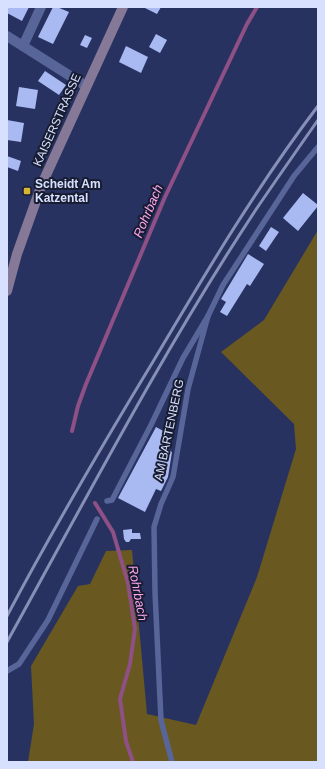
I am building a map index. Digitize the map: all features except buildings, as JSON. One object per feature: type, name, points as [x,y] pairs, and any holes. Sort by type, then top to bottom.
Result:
[{"type":"main road","name":"KAISERSTRASSE","points":[[7,291],[17,254],[42,184],[123,7]]},
{"type":"street","points":[[23,46],[41,7]]},
{"type":"street","points":[[7,36],[86,86]]},
{"type":"lane","name":"AM BARTENBERG","points":[[107,501],[112,500],[151,425],[183,358],[208,316],[223,285],[294,176],[318,147]]},
{"type":"lane","name":"AM BARTENBERG","points":[[172,762],[161,720],[154,526],[161,504],[173,477],[188,389],[208,316]]},
{"type":"lane","points":[[7,671],[19,664],[48,620],[97,519]]},
{"type":"shaded area","points":[[318,230],[318,762],[28,762],[34,724],[31,666],[78,586],[90,584],[106,551],[132,550],[147,714],[196,725],[257,577],[296,449],[294,424],[221,352],[264,320]]},
{"type":"waterway","name":"Rohrbach","points":[[72,431],[78,406],[86,384],[165,197],[247,24],[257,7]]},
{"type":"waterway","name":"Rohrbach","points":[[95,503],[113,532],[128,583],[135,629],[130,664],[120,699],[126,741],[133,762]]},
{"type":"railway","points":[[7,616],[42,551],[116,423],[212,263],[274,167],[318,106]]},
{"type":"railway","points":[[7,642],[127,424],[189,316],[255,211],[318,120]]},
{"type":"place","name":"Scheidt Am Katzental","points":[[27,191]]}]
